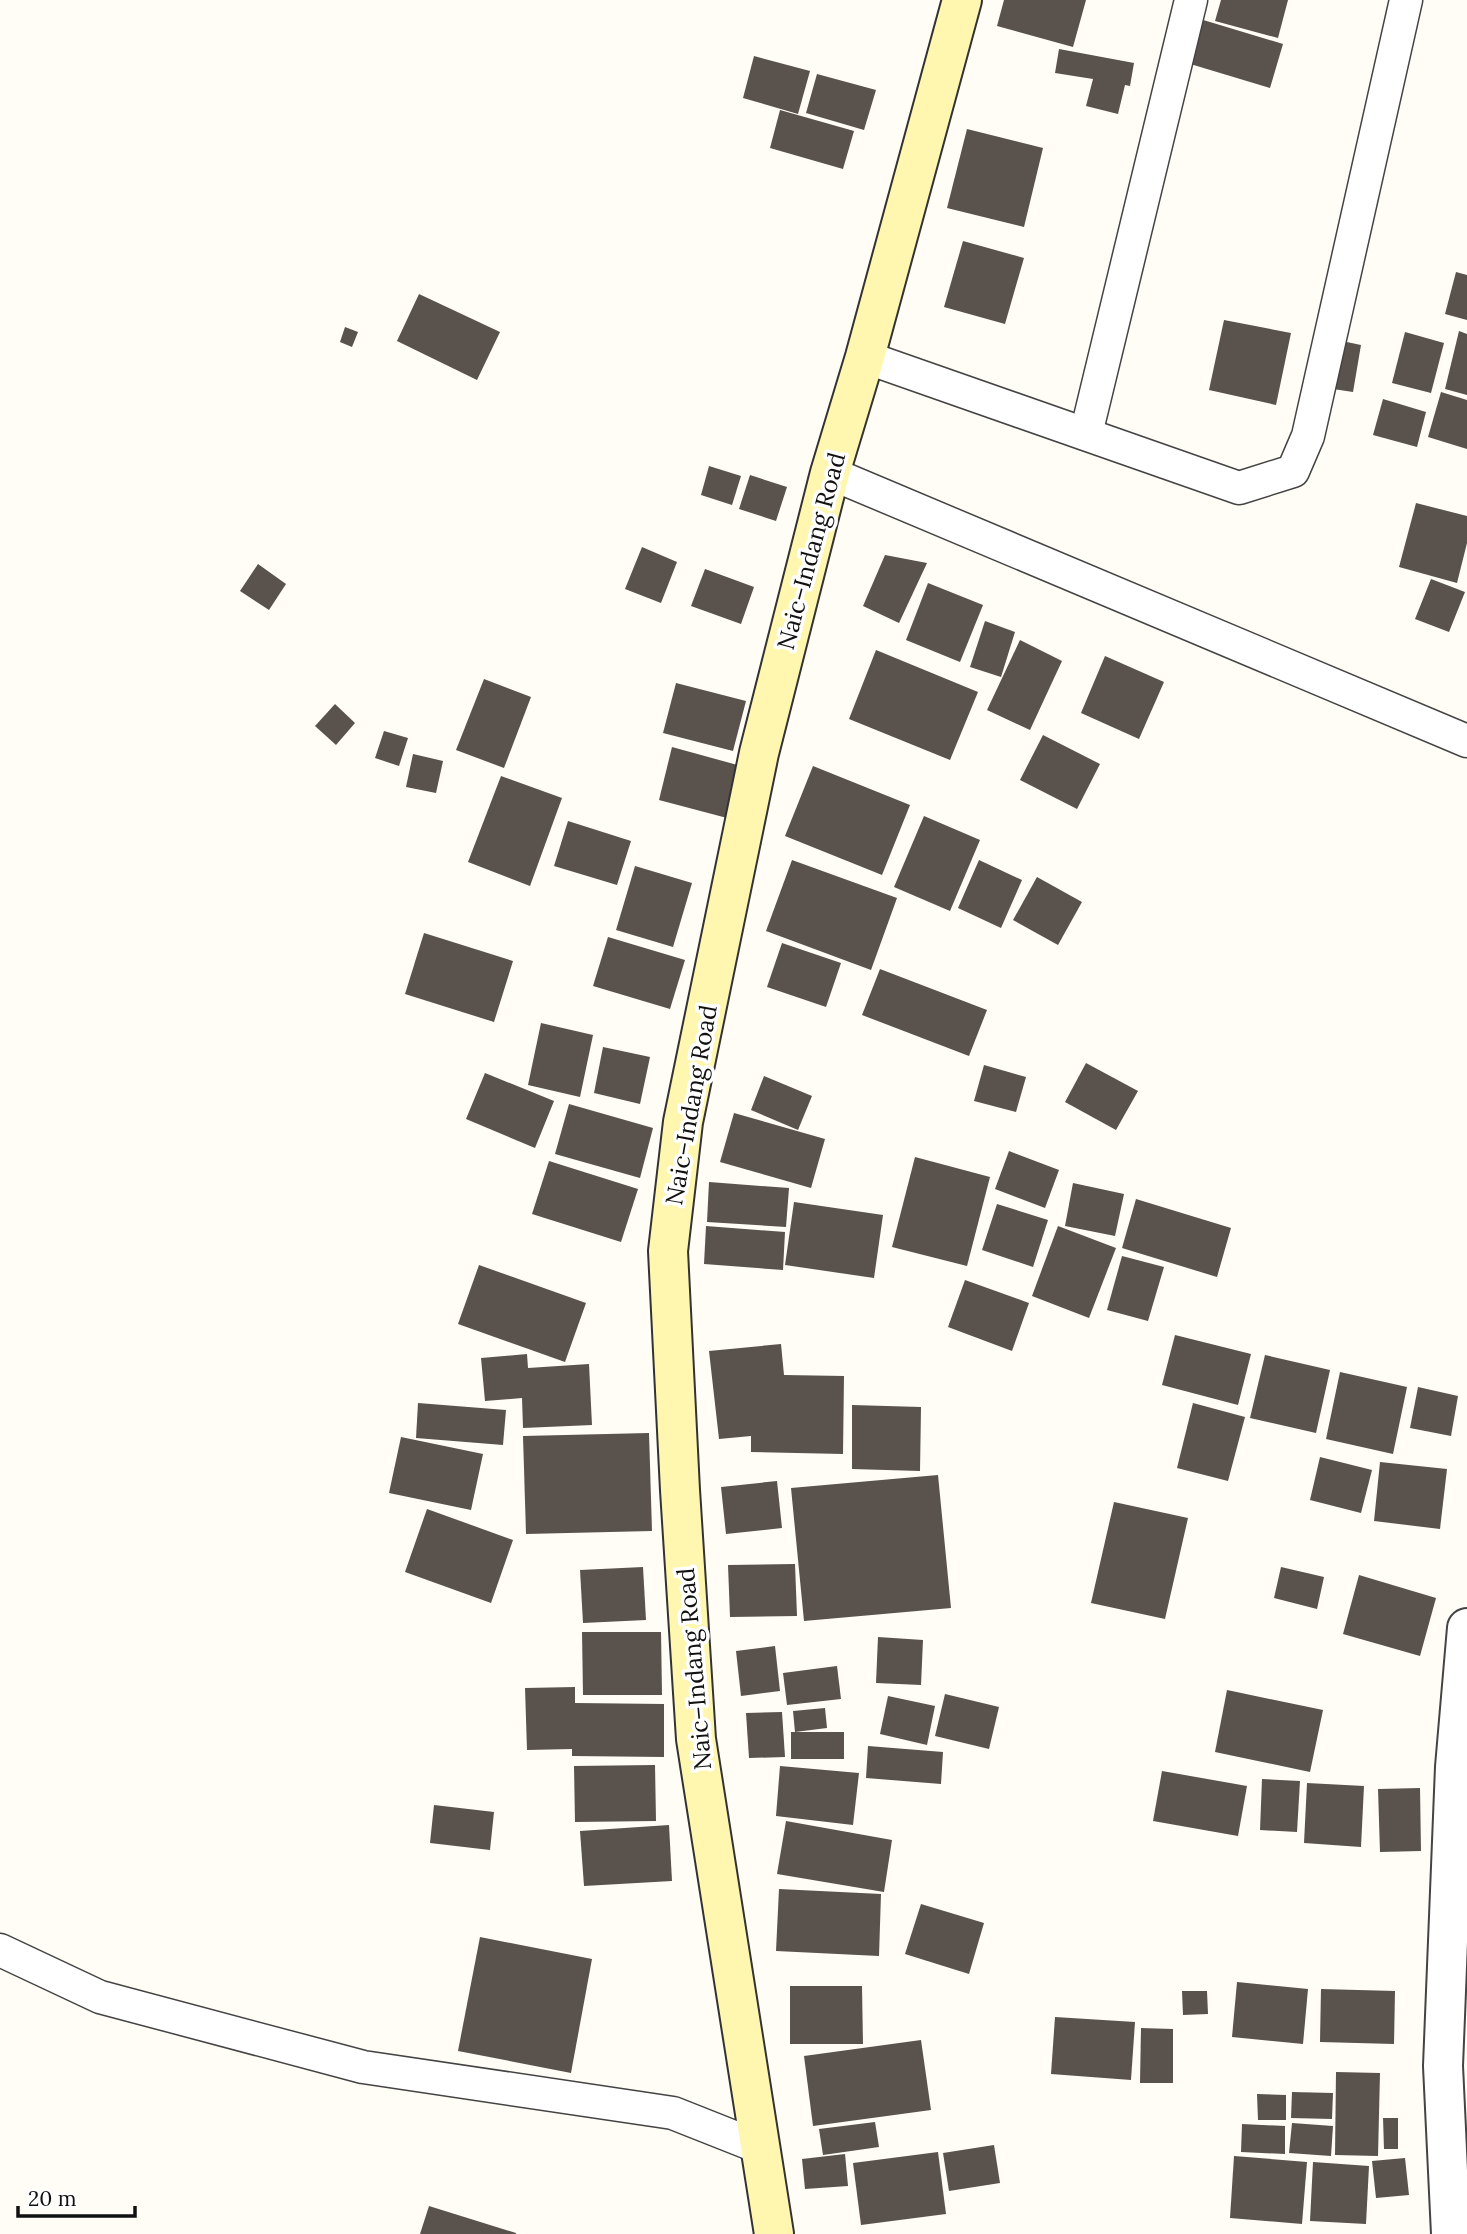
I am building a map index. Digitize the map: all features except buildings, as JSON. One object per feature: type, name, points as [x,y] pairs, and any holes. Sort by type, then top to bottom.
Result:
[{"type":"main road","name":"Naic–Indang Road","points":[[774,2234],[696,1739],[668,1251],[683,1122],[753,780],[830,473],[865,357],[962,0]]},
{"type":"street","points":[[1086,434],[1191,0]]},
{"type":"street","points":[[865,357],[1239,488],[1293,471],[1307,436],[1406,0]]},
{"type":"street","points":[[830,473],[1467,741]]},
{"type":"street","points":[[1451,2234],[1455,2067],[1455,1767],[1467,1628]]},
{"type":"street","points":[[0,1950],[100,1997],[363,2067],[673,2113],[759,2147]]}]
